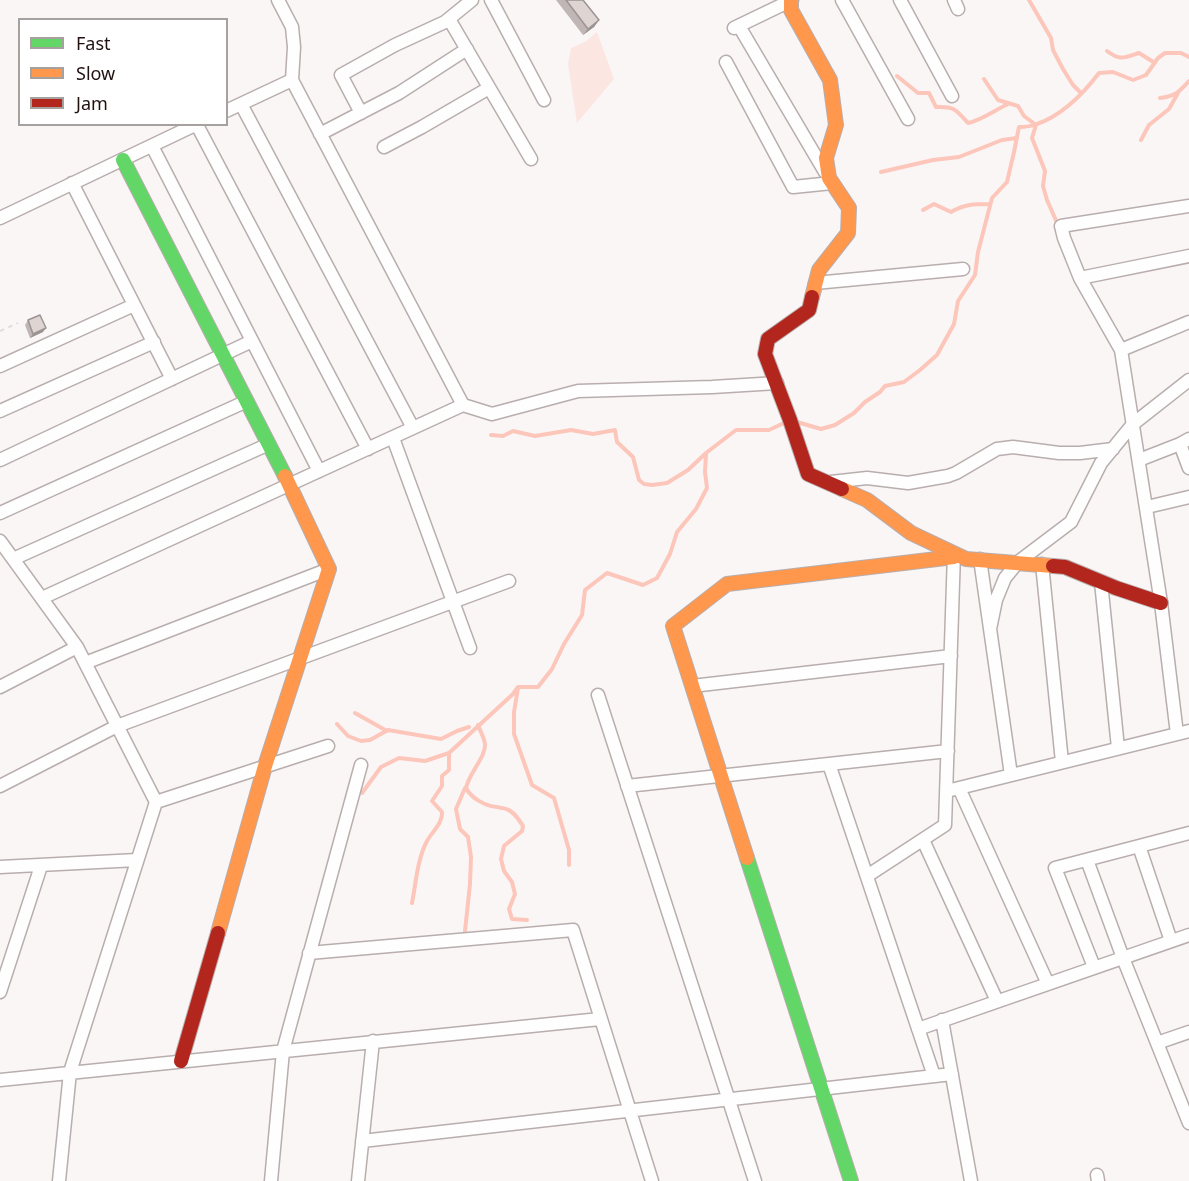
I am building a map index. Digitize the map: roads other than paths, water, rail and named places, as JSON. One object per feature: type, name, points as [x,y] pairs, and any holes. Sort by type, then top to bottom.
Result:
[{"type":"street","points":[[278,0],[292,27],[294,47],[292,80],[463,405]]},
{"type":"street","points":[[361,113],[341,75],[395,45],[446,22],[472,0]]},
{"type":"street","points":[[491,0],[544,100]]},
{"type":"street","points":[[830,181],[826,158],[836,125],[830,80],[791,10],[791,0],[737,27],[830,181],[849,208],[848,233],[819,270],[809,310],[768,339],[765,354],[808,474],[867,500],[911,533],[954,555],[966,559],[1065,567],[1161,603]]},
{"type":"street","points":[[842,0],[908,119]]},
{"type":"street","points":[[900,0],[952,96]]},
{"type":"street","points":[[449,19],[531,159]]},
{"type":"street","points":[[320,134],[399,93],[467,49]]},
{"type":"street","points":[[726,62],[793,187],[830,181]]},
{"type":"street","points":[[228,110],[292,80]]},
{"type":"street","points":[[384,147],[489,88]]},
{"type":"street","points":[[241,104],[413,428]]},
{"type":"street","points":[[0,218],[195,126]]},
{"type":"street","points":[[198,126],[368,449]]},
{"type":"street","points":[[152,146],[319,471]]},
{"type":"street","points":[[123,160],[290,484],[329,569],[265,766],[181,1061]]},
{"type":"street","points":[[72,183],[172,379]]},
{"type":"street","points":[[953,789],[1185,733],[1174,706],[1147,507],[1121,350],[1080,279],[1061,226],[1189,206]]},
{"type":"street","points":[[1080,279],[1189,256]]},
{"type":"street","points":[[815,284],[963,268]]},
{"type":"street","points":[[0,366],[134,305]]},
{"type":"street","points":[[1121,350],[1189,322]]},
{"type":"street","points":[[0,460],[252,341]]},
{"type":"street","points":[[0,411],[154,342]]},
{"type":"street","points":[[990,629],[996,600],[1005,578],[1018,562],[1071,522],[1101,463],[1133,424],[1189,380]]},
{"type":"street","points":[[42,598],[463,405],[492,414],[578,391],[777,383]]},
{"type":"street","points":[[0,513],[247,401]]},
{"type":"street","points":[[393,438],[470,648]]},
{"type":"street","points":[[1139,460],[1184,442],[1189,468]]},
{"type":"street","points":[[13,560],[269,444]]},
{"type":"street","points":[[827,483],[867,478],[908,483],[948,476],[998,449],[1013,447],[1069,453],[1113,449]]},
{"type":"street","points":[[1147,507],[1189,497]]},
{"type":"street","points":[[0,541],[77,647],[156,802],[70,1072],[59,1181]]},
{"type":"street","points":[[954,555],[948,751],[953,789],[1048,984]]},
{"type":"street","points":[[851,1181],[673,626],[727,584],[954,555]]},
{"type":"street","points":[[980,559],[1011,775]]},
{"type":"street","points":[[1042,564],[1062,762]]},
{"type":"street","points":[[85,663],[329,569]]},
{"type":"street","points":[[0,786],[117,726],[509,581]]},
{"type":"street","points":[[1101,582],[1118,748]]},
{"type":"street","points":[[0,687],[77,647]]},
{"type":"street","points":[[692,686],[951,656]]},
{"type":"street","points":[[598,695],[755,1181]]},
{"type":"street","points":[[156,802],[328,746]]},
{"type":"street","points":[[627,786],[948,751]]},
{"type":"street","points":[[829,764],[934,1076]]},
{"type":"street","points":[[272,1181],[283,1051],[361,765]]},
{"type":"street","points":[[867,876],[945,825],[953,789]]},
{"type":"street","points":[[1095,968],[1055,868],[1139,846],[1188,837]]},
{"type":"street","points":[[923,840],[997,1001]]},
{"type":"street","points":[[1139,846],[1171,941]]},
{"type":"street","points":[[0,867],[137,860]]},
{"type":"street","points":[[1087,860],[1122,958],[1157,1044],[1185,1103],[1189,1123]]},
{"type":"street","points":[[0,992],[41,866]]},
{"type":"street","points":[[309,953],[573,930],[652,1181]]},
{"type":"street","points":[[918,1029],[1189,934]]},
{"type":"street","points":[[0,1080],[600,1019]]},
{"type":"street","points":[[942,1020],[971,1181]]},
{"type":"street","points":[[1157,1044],[1189,1032]]},
{"type":"street","points":[[358,1181],[374,1041]]},
{"type":"street","points":[[362,1141],[952,1074]]},
{"type":"waterway","points":[[1029,0],[1051,38],[1053,50],[1063,69],[1081,93]]},
{"type":"waterway","points":[[1107,51],[1122,58],[1139,53],[1155,63]]},
{"type":"waterway","points":[[797,422],[821,429],[835,425],[854,413],[885,386],[904,382],[937,355],[954,324],[958,301],[975,275],[978,252],[992,198],[1007,182],[1019,127],[1035,125],[1064,109],[1086,89],[1099,73],[1113,72],[1133,80],[1146,75],[1158,58],[1165,53],[1181,53],[1189,57]]},
{"type":"waterway","points":[[897,76],[918,93],[929,93],[936,107],[955,110],[968,123],[1008,104]]},
{"type":"waterway","points":[[984,79],[998,100],[1018,106],[1024,116],[1036,125],[1032,138],[1045,171],[1043,186],[1047,200],[1058,225]]},
{"type":"waterway","points":[[1160,98],[1177,93],[1189,81]]},
{"type":"waterway","points":[[1141,140],[1149,125],[1169,109],[1178,93]]},
{"type":"waterway","points":[[881,172],[933,160],[959,157],[1002,140],[1017,138]]},
{"type":"waterway","points":[[923,210],[934,204],[951,212],[970,205],[990,204]]},
{"type":"waterway","points":[[491,435],[503,436],[513,431],[535,436],[571,430],[593,434],[615,430],[617,442],[633,457],[639,480],[644,484],[652,485],[667,483],[688,470],[736,430],[769,430],[784,423]]},
{"type":"waterway","points":[[412,903],[421,856],[442,816],[442,812],[432,801],[442,786],[442,776],[449,770],[449,753],[518,687],[538,687],[552,669],[582,615],[585,590],[607,573],[643,585],[657,578],[670,554],[677,532],[696,509],[707,488],[706,454]]},
{"type":"waterway","points":[[518,688],[514,712],[514,734],[532,785],[554,798],[569,850],[569,865]]},
{"type":"waterway","points":[[355,713],[387,731]]},
{"type":"waterway","points":[[337,724],[348,736],[361,741],[370,740],[388,730],[441,739],[469,727]]},
{"type":"waterway","points":[[478,725],[485,749],[466,788],[471,795],[483,803],[511,812],[523,826],[522,831],[504,846],[501,859],[515,894],[509,909],[512,919],[527,920]]},
{"type":"waterway","points":[[362,793],[381,767],[399,758],[425,761],[449,753]]},
{"type":"waterway","points":[[465,788],[456,809],[460,829],[468,837],[471,857],[465,931]]}]
